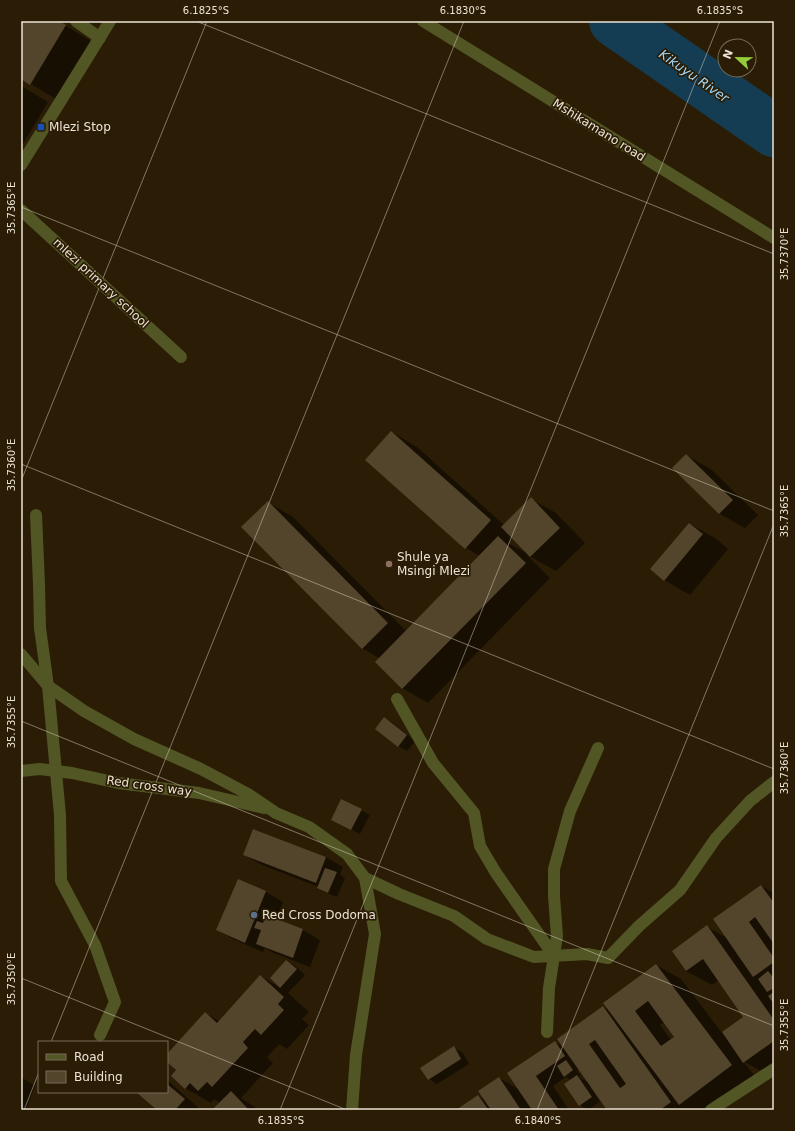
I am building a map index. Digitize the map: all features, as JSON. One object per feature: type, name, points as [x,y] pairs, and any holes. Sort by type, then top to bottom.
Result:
[{"type":"street","points":[[76,21],[100,38]]},
{"type":"street","points":[[21,165],[110,21]]},
{"type":"street","name":"Mshikamano road","points":[[423,21],[774,238]]},
{"type":"street","name":"mlezi primary school","points":[[21,210],[181,356]]},
{"type":"street","points":[[36,515],[40,628],[48,686],[60,815],[60,881],[96,945],[115,1002],[100,1035]]},
{"type":"street","points":[[21,654],[48,686],[84,711],[134,739],[201,769],[248,794],[276,813],[309,827],[347,854],[365,878],[375,934],[356,1055],[352,1110]]},
{"type":"street","points":[[397,699],[434,763],[474,813],[480,846],[496,873],[554,956]]},
{"type":"street","points":[[547,1032],[549,988],[557,936],[554,870],[570,811],[598,748]]},
{"type":"street","name":"Red cross way","points":[[21,771],[40,769],[72,773],[118,783],[199,793],[261,807],[276,813]]},
{"type":"street","points":[[365,878],[399,894],[454,916],[487,939],[534,957],[587,954],[608,958],[639,926],[680,890],[716,838],[750,801],[774,782]]},
{"type":"street","points":[[711,1110],[774,1069]]},
{"type":"building","points":[[21,21],[59,21],[66,25],[30,85],[21,79]]},
{"type":"building","points":[[391,431],[491,520],[465,549],[365,460]]},
{"type":"building","points":[[686,454],[733,500],[719,514],[672,468]]},
{"type":"building","points":[[531,497],[560,528],[530,557],[501,527]]},
{"type":"building","points":[[268,501],[388,623],[362,649],[241,527]]},
{"type":"building","points":[[689,523],[703,534],[664,581],[650,569]]},
{"type":"building","points":[[498,536],[526,563],[402,689],[375,662]]},
{"type":"building","points":[[384,717],[407,735],[398,747],[375,729]]},
{"type":"building","points":[[341,799],[362,809],[351,830],[331,820]]},
{"type":"building","points":[[253,829],[326,857],[316,883],[243,855]]},
{"type":"building","points":[[325,868],[337,872],[328,893],[317,888]]},
{"type":"building","points":[[238,879],[266,891],[245,943],[216,930]]},
{"type":"building","points":[[761,885],[774,903],[774,944],[755,917],[749,922],[774,958],[774,962],[753,977],[713,919]]},
{"type":"building","points":[[266,915],[303,929],[293,958],[256,944],[261,930],[254,928],[257,921],[263,923]]},
{"type":"building","points":[[707,925],[774,1020],[774,1041],[743,1063],[722,1032],[743,1017],[703,959],[686,971],[672,951]]},
{"type":"building","points":[[286,960],[297,969],[280,988],[270,978]]},
{"type":"building","points":[[656,964],[732,1065],[679,1105],[603,1003]],"holes":[[[648,1001],[674,1037],[661,1046],[635,1011]]]},
{"type":"building","points":[[768,971],[773,977],[774,976],[774,988],[767,992],[758,979]]},
{"type":"building","points":[[260,975],[284,997],[278,1004],[284,1010],[261,1035],[255,1029],[243,1042],[248,1048],[212,1087],[207,1082],[198,1091],[190,1083],[185,1089],[171,1076],[176,1070],[168,1063],[168,1053],[205,1012],[217,1023]]},
{"type":"building","points":[[774,992],[774,1004],[768,996]]},
{"type":"building","points":[[603,1006],[671,1102],[660,1110],[607,1110],[557,1039]],"holes":[[[595,1040],[626,1084],[620,1088],[589,1044]]]},
{"type":"building","points":[[555,1041],[565,1056],[536,1076],[559,1110],[532,1110],[507,1073]]},
{"type":"building","points":[[454,1046],[461,1059],[428,1080],[420,1068]]},
{"type":"building","points":[[566,1060],[573,1070],[564,1077],[557,1066]]},
{"type":"building","points":[[577,1075],[592,1097],[579,1106],[564,1084]]},
{"type":"building","points":[[499,1077],[521,1110],[491,1110],[478,1091]]},
{"type":"building","points":[[168,1085],[185,1099],[175,1110],[157,1110],[137,1093],[168,1093]]},
{"type":"building","points":[[231,1091],[249,1110],[212,1110]]},
{"type":"building","points":[[478,1095],[488,1109],[456,1110]]},
{"type":"waterway","name":"Kikuyu River","points":[[615,21],[774,131]]},
{"type":"place","name":"Mlezi Stop","points":[[41,127]]},
{"type":"place","name":"Shule ya Msingi Mlezi","points":[[389,564]]},
{"type":"place","name":"Red Cross Dodoma","points":[[254,915]]}]
